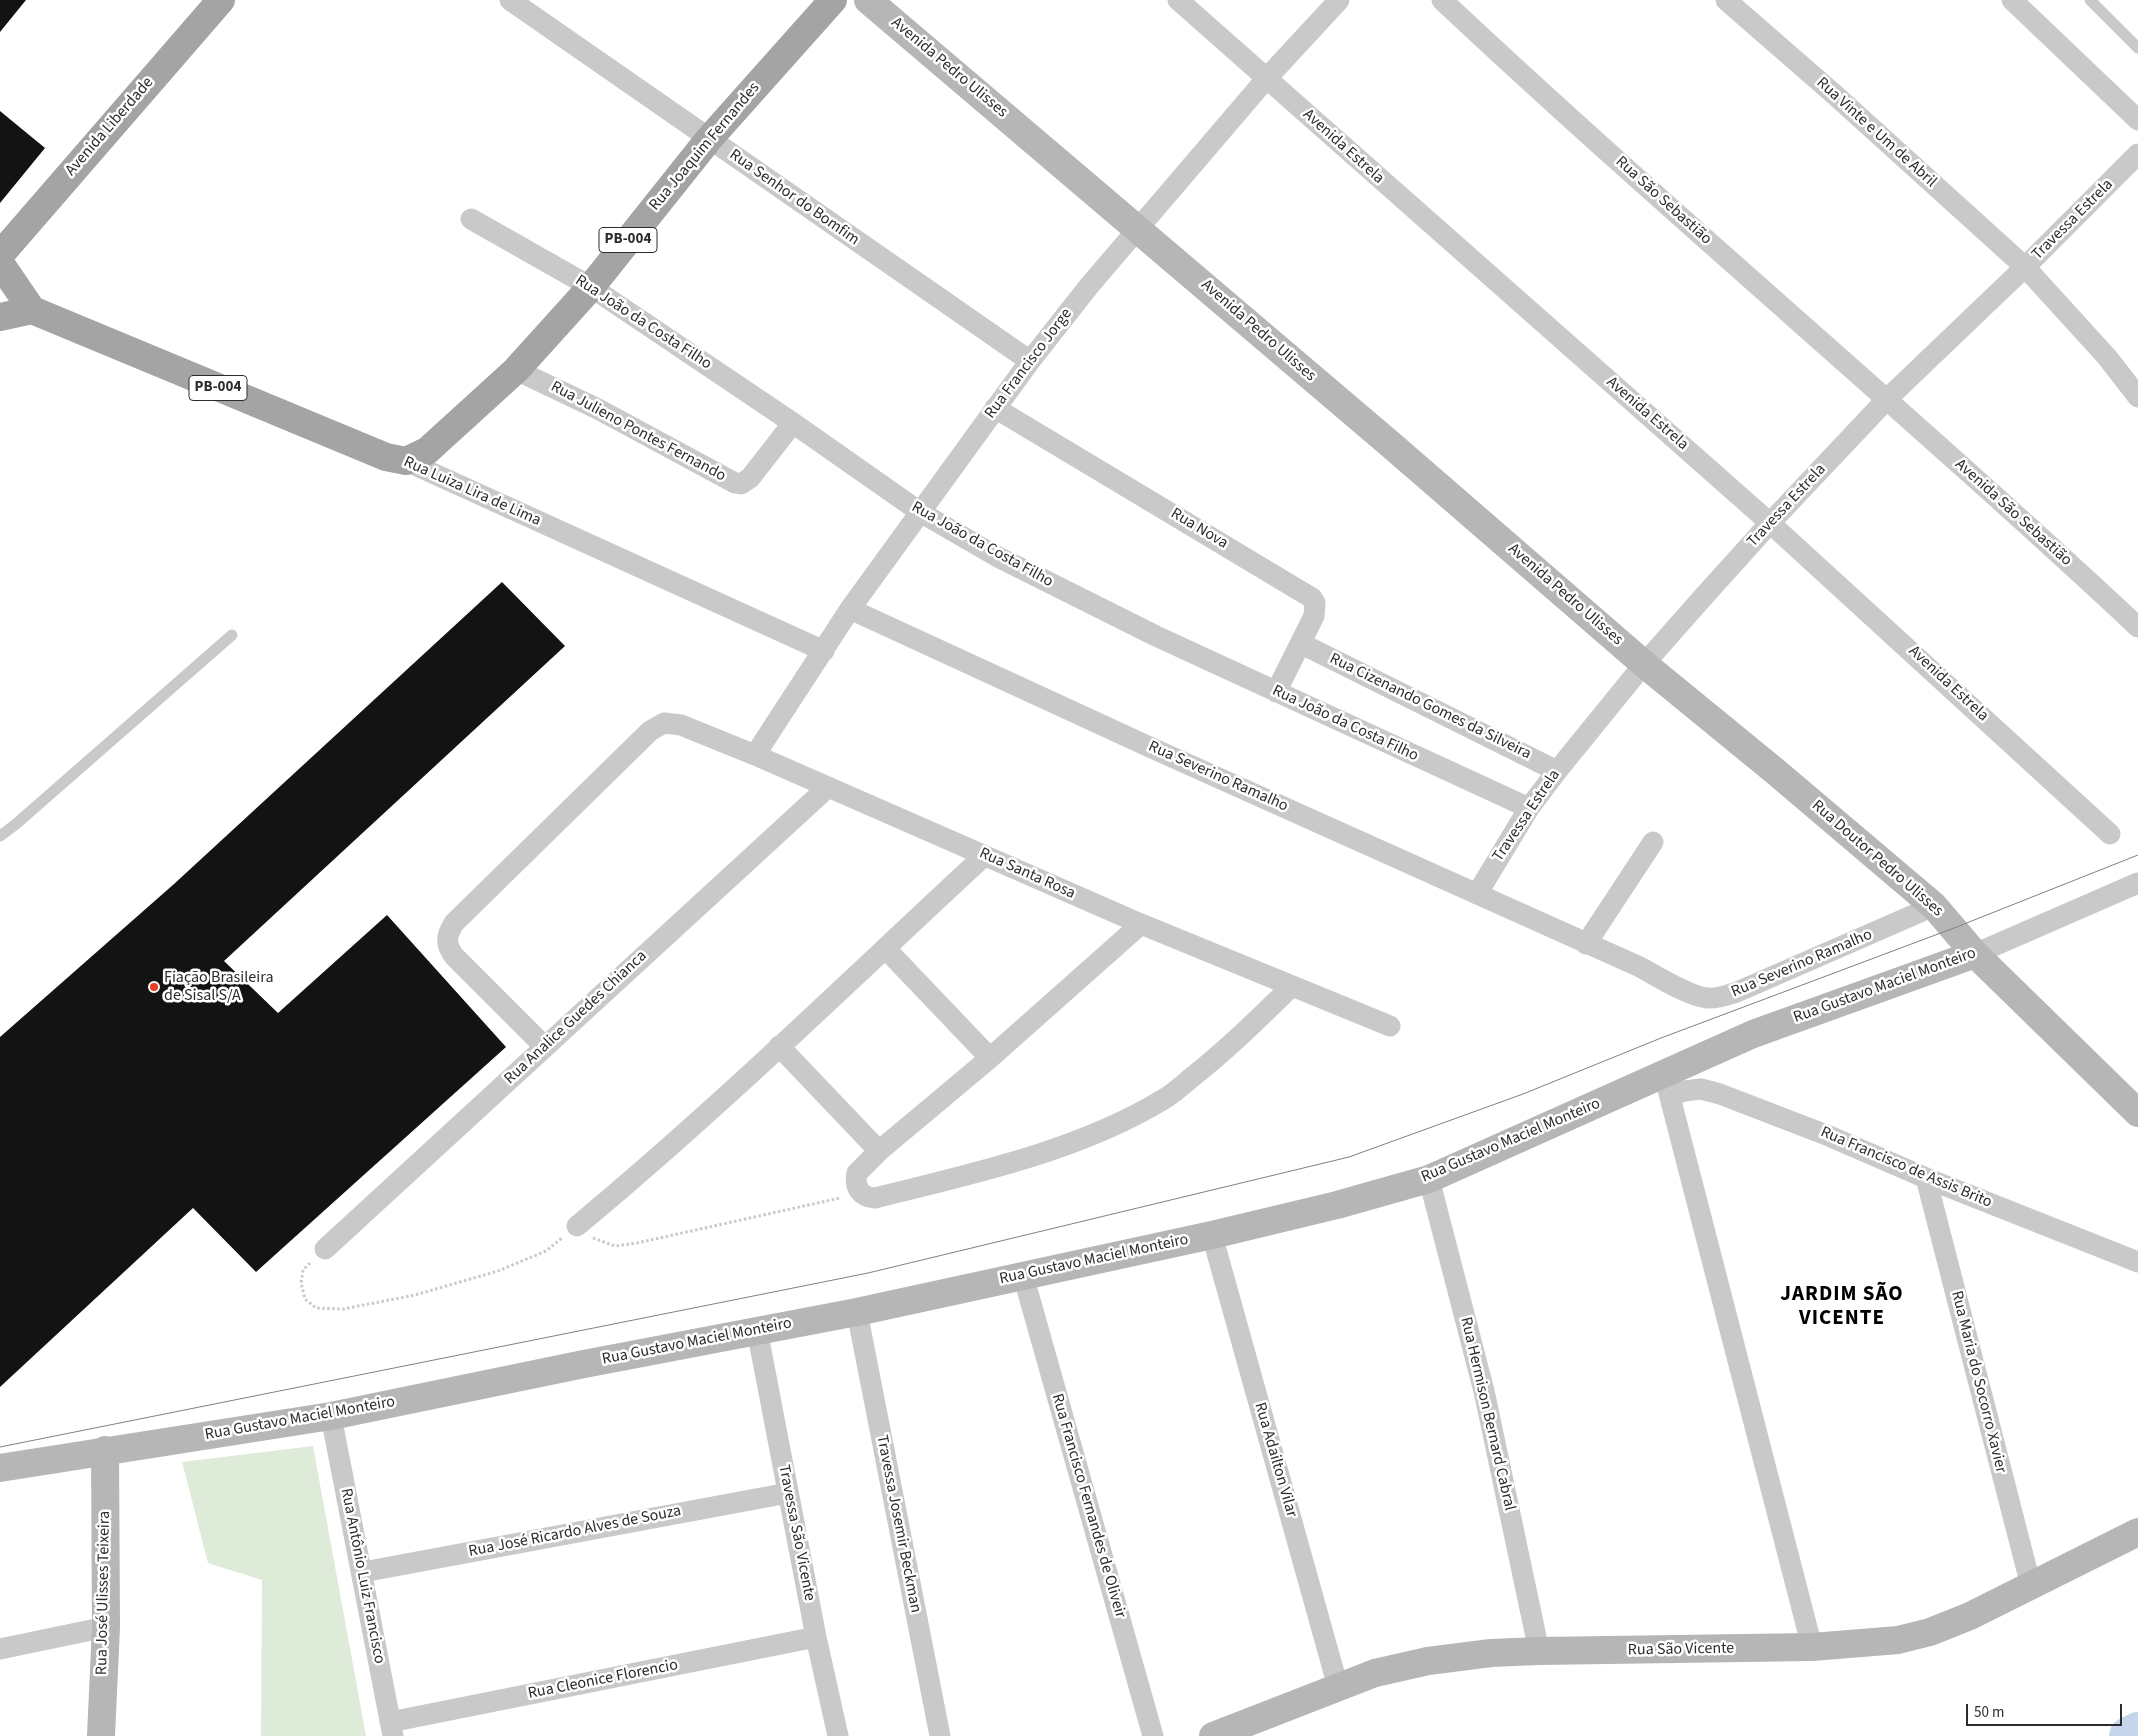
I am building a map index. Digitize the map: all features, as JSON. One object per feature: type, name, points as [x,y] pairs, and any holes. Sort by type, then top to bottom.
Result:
[{"type":"main road","name":"Avenida Liberdade","points":[[0,255],[221,0]]},
{"type":"main road","name":"Rua Joaquim Fernandes","points":[[406,461],[428,451],[516,370],[591,287],[708,139],[833,0]]},
{"type":"main road","points":[[0,263],[32,310],[0,317]]},
{"type":"main road","name":"Rua Luiza Lira de Lima","points":[[32,310],[386,457],[406,461]]},
{"type":"street","name":"Rua Senhor do Bomfim","points":[[510,0],[1030,361]]},
{"type":"street","name":"Avenida Pedro Ulisses","points":[[868,0],[1505,542],[1644,664]]},
{"type":"street","name":"Avenida Estrela","points":[[1178,0],[1770,523],[2110,834]]},
{"type":"street","name":"Rua Francisco Jorge","points":[[756,755],[850,609],[1030,361],[1089,286],[1266,79],[1339,0]]},
{"type":"street","name":"Rua São Sebastião","points":[[1442,0],[1555,104],[1888,399]]},
{"type":"street","name":"Rua Vinte e Um de Abril","points":[[1726,0],[1835,95],[2025,267],[2107,357],[2138,397]]},
{"type":"street","points":[[2012,0],[2138,120]]},
{"type":"street","name":"Travessa Estrela","points":[[1477,894],[1529,808],[1557,770],[1644,664],[1770,523],[1888,399],[2025,267],[2138,154]]},
{"type":"street","name":"Rua João da Costa Filho","points":[[470,219],[591,287],[793,423],[920,512],[996,556],[1156,636],[1529,808]]},
{"type":"street","name":"Rua Julieno Pontes Fernando","points":[[516,370],[598,409],[735,483],[741,484],[750,478],[793,423]]},
{"type":"street","name":"Avenida São Sebastião","points":[[1888,399],[2138,627]]},
{"type":"street","name":"Rua Nova","points":[[995,408],[1312,598],[1315,603],[1314,616],[1302,644],[1276,692]]},
{"type":"street","name":"Rua Luiza Lira de Lima","points":[[406,461],[824,651]]},
{"type":"street","name":"Rua Severino Ramalho","points":[[850,609],[1640,967],[1694,995],[1720,998],[1737,992],[1934,906]]},
{"type":"street","name":"Rua Cizenando Gomes da Silveira","points":[[1302,644],[1557,770]]},
{"type":"street","name":"Rua Doutor Pedro Ulisses","points":[[1644,664],[1776,772],[1934,906],[1975,954],[2138,1113]]},
{"type":"street","name":"Rua Santa Rosa","points":[[544,1046],[454,956],[449,950],[446,940],[448,931],[551,826],[650,731],[664,723],[681,725],[756,755],[1141,924],[1390,1026]]},
{"type":"street","name":"Rua Analice Guedes Chianca","points":[[325,1249],[544,1046],[828,788]]},
{"type":"street","points":[[1586,944],[1654,842]]},
{"type":"street","points":[[577,1226],[621,1190],[984,856]]},
{"type":"street","name":"Rua Gustavo Maciel Monteiro","points":[[0,1468],[331,1416],[757,1330],[857,1312],[1212,1235],[1337,1205],[1429,1179],[1668,1085],[1717,1048],[1761,1030],[1975,954],[2138,883]]},
{"type":"street","points":[[1141,924],[990,1058],[879,1151],[857,1173],[856,1186],[860,1193],[874,1198],[952,1179],[1051,1150],[1119,1124],[1166,1098],[1218,1058],[1292,986]]},
{"type":"street","points":[[885,948],[990,1058]]},
{"type":"street","points":[[779,1046],[879,1151]]},
{"type":"street","points":[[1668,1085],[1812,1647]]},
{"type":"street","name":"Rua Francisco de Assis Brito","points":[[1668,1085],[1684,1091],[1701,1090],[1720,1094],[2138,1262]]},
{"type":"street","name":"Rua Maria do Socorro Xavier","points":[[1926,1178],[2031,1586]]},
{"type":"street","name":"Rua Hermison Bernard Cabral","points":[[1429,1179],[1484,1391],[1539,1651]]},
{"type":"street","name":"Rua Adailton Vilar","points":[[1212,1235],[1338,1687]]},
{"type":"street","name":"Rua Francisco Fernandes de Oliveir","points":[[1023,1275],[1153,1736]]},
{"type":"street","name":"Travessa Josemir Beckman","points":[[857,1312],[940,1736]]},
{"type":"street","name":"Travessa São Vicente","points":[[757,1330],[816,1637],[838,1736]]},
{"type":"street","name":"Rua Antônio Luiz Francisco","points":[[331,1416],[363,1572],[391,1729]]},
{"type":"street","name":"Rua José Ulisses Teixeira","points":[[100,1736],[106,1627],[105,1450]]},
{"type":"street","name":"Rua José Ricardo Alves de Souza","points":[[363,1572],[788,1492]]},
{"type":"street","name":"Rua São Vicente","points":[[1213,1736],[1374,1673],[1428,1661],[1491,1653],[1539,1651],[1812,1647],[1882,1642],[1930,1632],[1970,1616],[2138,1532]]},
{"type":"street","points":[[0,1649],[106,1627]]},
{"type":"street","name":"Rua Cleonice Florencio","points":[[391,1729],[816,1637]]},
{"type":"lane","points":[[2090,0],[2138,48]]},
{"type":"lane","points":[[0,836],[232,635]]},
{"type":"path","points":[[325,1249],[303,1270],[301,1283],[305,1299],[316,1308],[343,1309],[415,1295],[498,1271],[546,1251],[577,1226],[596,1240],[614,1246],[637,1244],[860,1193]]},
{"type":"green space","points":[[313,1446],[366,1736],[261,1736],[262,1580],[208,1563],[182,1462]]},
{"type":"building","points":[[0,0],[26,0],[0,32]]},
{"type":"building","points":[[0,111],[45,148],[0,203]]},
{"type":"building","name":"Fiação Brasileira de Sisal S/A","points":[[502,582],[565,646],[224,961],[278,1013],[387,915],[506,1047],[256,1272],[193,1208],[0,1387],[0,1037],[174,884]]},
{"type":"waterway","points":[[2128,1736],[2138,1731]]},
{"type":"tram line","points":[[0,1447],[868,1273],[1349,1157],[1523,1094],[1661,1038],[1954,928],[2138,855]]},
{"type":"place","name":"Fiação Brasileira de Sisal S/A","points":[[154,987]]},
{"type":"district","name":"JARDIM SÃO VICENTE","points":[[1842,1307]]}]
